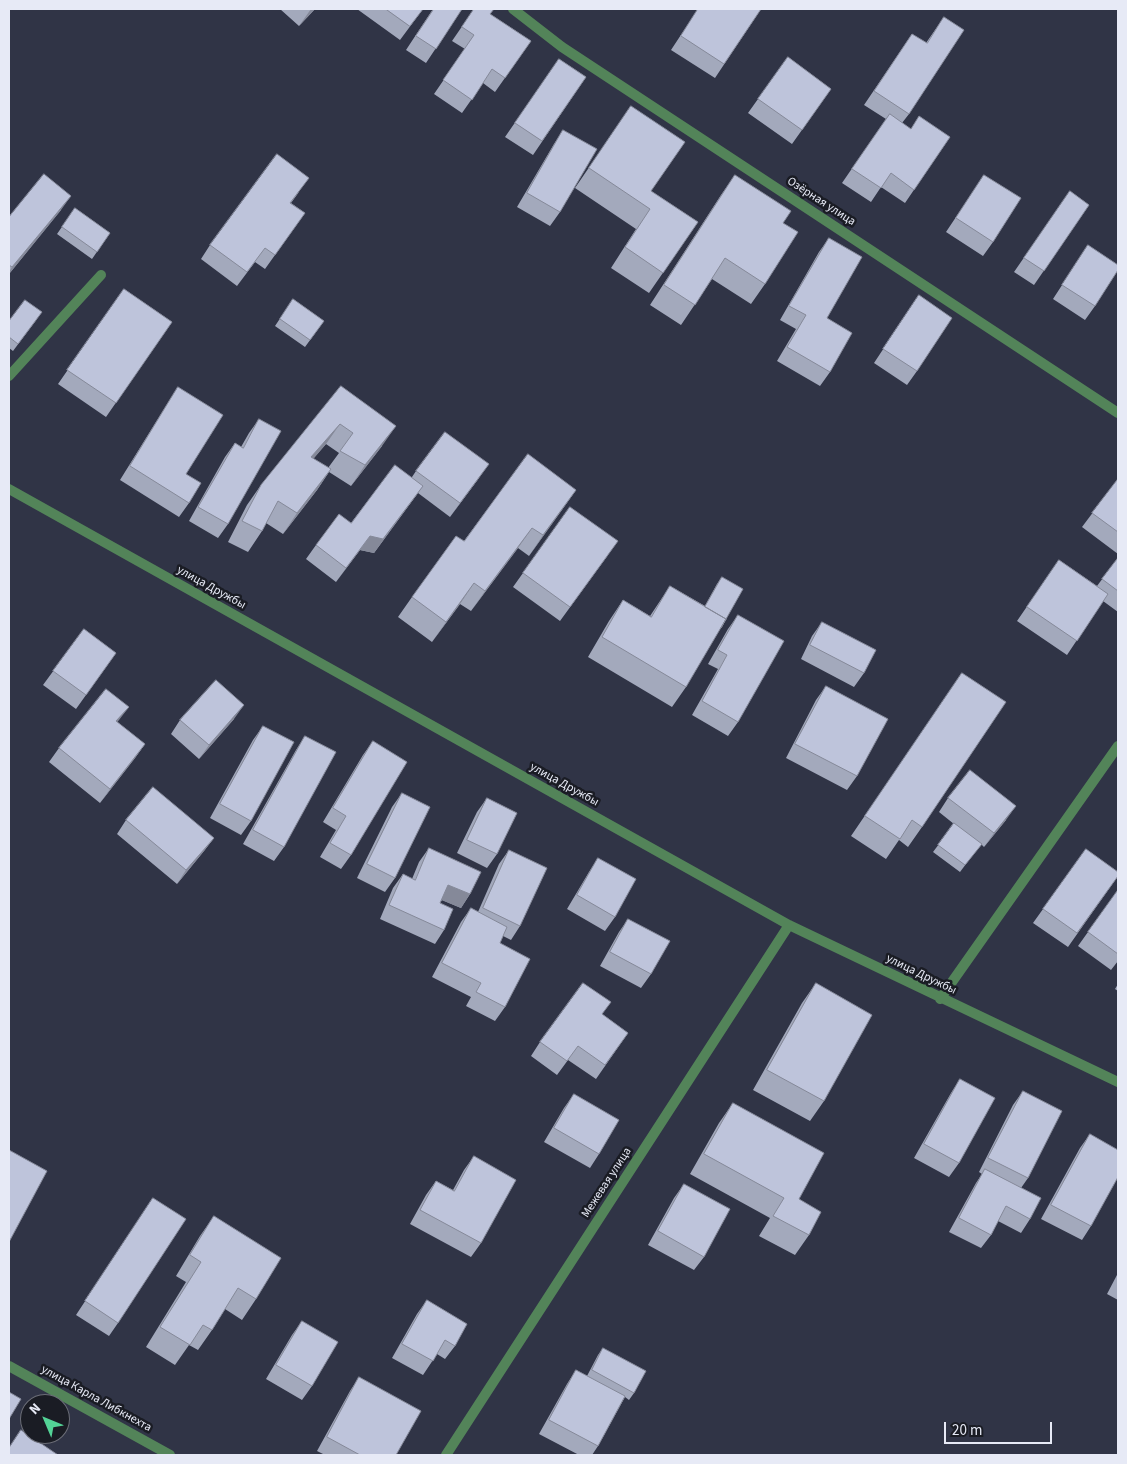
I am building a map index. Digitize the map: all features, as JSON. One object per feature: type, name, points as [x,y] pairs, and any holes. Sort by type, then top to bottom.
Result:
[{"type":"street","name":"Озёрная улица","points":[[513,9],[562,47],[1118,413]]},
{"type":"street","points":[[9,376],[101,275]]},
{"type":"street","name":"улица Дружбы","points":[[9,489],[789,925],[940,999],[1118,1082]]},
{"type":"street","points":[[940,999],[1118,746]]},
{"type":"street","name":"Межевая улица","points":[[446,1455],[789,925]]},
{"type":"street","name":"улица Карла Либкнехта","points":[[9,1366],[170,1455]]},
{"type":"building","points":[[386,9],[423,9],[410,26]]},
{"type":"building","points":[[434,9],[462,9],[436,49],[416,36]]},
{"type":"building","points":[[474,9],[494,9],[490,14],[531,41],[505,78],[492,69],[472,100],[443,80],[474,35],[462,27]]},
{"type":"building","points":[[698,9],[761,9],[724,64],[681,36]]},
{"type":"building","points":[[944,17],[964,30],[909,114],[874,91],[912,34],[927,43]]},
{"type":"building","points":[[788,57],[831,89],[802,130],[758,99]]},
{"type":"building","points":[[559,59],[586,77],[542,141],[515,123]]},
{"type":"building","points":[[631,106],[685,142],[651,191],[698,222],[663,273],[625,247],[650,209],[589,168]]},
{"type":"building","points":[[890,114],[911,129],[919,116],[950,137],[914,190],[891,173],[881,188],[852,169]]},
{"type":"building","points":[[563,130],[597,149],[560,212],[527,193]]},
{"type":"building","points":[[277,154],[309,178],[290,203],[305,213],[275,255],[265,248],[247,272],[210,245]]},
{"type":"building","points":[[44,174],[71,196],[12,267],[9,265],[9,217]]},
{"type":"building","points":[[735,175],[791,211],[783,223],[798,232],[765,284],[725,258],[695,305],[664,285]]},
{"type":"building","points":[[984,175],[1021,198],[993,242],[956,218]]},
{"type":"building","points":[[1070,191],[1089,205],[1044,271],[1024,258]]},
{"type":"building","points":[[75,208],[110,233],[97,252],[62,227]]},
{"type":"building","points":[[829,238],[862,257],[827,318],[852,333],[830,372],[787,347],[806,315],[789,306]]},
{"type":"building","points":[[1088,245],[1118,265],[1118,270],[1095,306],[1062,285]]},
{"type":"building","points":[[124,289],[172,322],[116,403],[67,370]]},
{"type":"building","points":[[919,295],[952,318],[917,371],[883,349]]},
{"type":"building","points":[[293,299],[324,321],[310,340],[280,319]]},
{"type":"building","points":[[25,300],[42,312],[18,344],[9,337],[9,321]]},
{"type":"building","points":[[341,386],[396,426],[365,465],[340,451],[353,433],[340,424],[311,457],[331,469],[297,513],[278,501],[262,531],[242,521],[261,485]]},
{"type":"building","points":[[178,387],[223,415],[186,474],[201,483],[189,503],[130,466]]},
{"type":"building","points":[[259,419],[281,431],[228,524],[198,507],[235,443],[243,448]]},
{"type":"building","points":[[445,432],[489,464],[460,503],[416,471]]},
{"type":"building","points":[[528,454],[576,490],[543,535],[532,528],[485,591],[474,583],[446,622],[412,597],[456,536],[464,541]]},
{"type":"building","points":[[395,465],[423,486],[383,539],[370,536],[346,568],[316,545],[339,514],[351,523]]},
{"type":"building","points":[[1118,479],[1118,532],[1092,513]]},
{"type":"building","points":[[570,507],[618,541],[570,607],[523,573]]},
{"type":"building","points":[[1118,558],[1118,591],[1102,579]]},
{"type":"building","points":[[1059,560],[1108,594],[1077,641],[1027,607]]},
{"type":"building","points":[[722,577],[743,589],[721,628],[726,619],[705,607]]},
{"type":"building","points":[[670,586],[726,619],[686,687],[602,637],[623,600],[651,617]]},
{"type":"building","points":[[738,615],[784,641],[738,722],[702,701],[727,655],[718,650]]},
{"type":"building","points":[[822,622],[876,650],[864,673],[810,645]]},
{"type":"building","points":[[84,629],[116,653],[86,695],[53,671]]},
{"type":"building","points":[[962,673],[1006,702],[922,827],[912,820],[900,839],[865,816]]},
{"type":"building","points":[[216,680],[244,705],[209,745],[180,720]]},
{"type":"building","points":[[826,686],[888,719],[857,776],[795,744]]},
{"type":"building","points":[[106,689],[129,707],[116,721],[145,744],[110,789],[59,748]]},
{"type":"building","points":[[263,726],[294,742],[251,821],[220,804]]},
{"type":"building","points":[[305,736],[336,752],[284,847],[253,830]]},
{"type":"building","points":[[373,741],[407,762],[351,855],[330,843],[346,816],[333,808]]},
{"type":"building","points":[[970,770],[1016,806],[994,833],[948,798]]},
{"type":"building","points":[[153,787],[214,838],[186,870],[126,820]]},
{"type":"building","points":[[402,793],[430,807],[395,878],[367,864]]},
{"type":"building","points":[[487,798],[517,813],[497,854],[467,840]]},
{"type":"building","points":[[954,823],[982,844],[965,865],[938,845]]},
{"type":"building","points":[[429,848],[481,872],[470,894],[448,885],[440,903],[453,909],[444,930],[389,905],[403,874],[415,880]]},
{"type":"building","points":[[1086,849],[1118,872],[1118,876],[1077,933],[1043,909]]},
{"type":"building","points":[[509,850],[547,868],[520,926],[483,908]]},
{"type":"building","points":[[598,858],[636,879],[615,917],[577,895]]},
{"type":"building","points":[[1118,890],[1118,954],[1088,932]]},
{"type":"building","points":[[471,908],[507,927],[500,943],[530,959],[505,1007],[476,992],[481,983],[442,963]]},
{"type":"building","points":[[628,919],[670,941],[651,974],[610,952]]},
{"type":"building","points":[[583,983],[611,1002],[602,1014],[628,1033],[605,1065],[578,1046],[567,1061],[540,1042]]},
{"type":"building","points":[[816,983],[872,1015],[824,1101],[767,1070]]},
{"type":"building","points":[[960,1079],[995,1098],[959,1163],[924,1144]]},
{"type":"building","points":[[1023,1091],[1062,1111],[1028,1178],[988,1158]]},
{"type":"building","points":[[574,1094],[619,1120],[599,1154],[554,1128]]},
{"type":"building","points":[[733,1103],[824,1153],[799,1199],[821,1212],[809,1235],[773,1216],[784,1198],[704,1154]]},
{"type":"building","points":[[1090,1134],[1118,1150],[1118,1177],[1091,1226],[1051,1205]]},
{"type":"building","points":[[9,1150],[47,1171],[9,1242]]},
{"type":"building","points":[[474,1156],[516,1180],[481,1243],[420,1210],[436,1181],[454,1191]]},
{"type":"building","points":[[985,1169],[1041,1198],[1030,1219],[1006,1206],[991,1235],[959,1218]]},
{"type":"building","points":[[684,1184],[730,1209],[704,1257],[658,1231]]},
{"type":"building","points":[[153,1198],[186,1219],[118,1323],[85,1301]]},
{"type":"building","points":[[214,1216],[281,1258],[256,1299],[238,1288],[212,1330],[203,1325],[190,1345],[160,1327],[201,1262],[190,1255]]},
{"type":"building","points":[[427,1300],[467,1324],[455,1346],[445,1340],[433,1361],[402,1344]]},
{"type":"building","points":[[302,1321],[338,1342],[312,1386],[276,1365]]},
{"type":"building","points":[[603,1348],[646,1371],[634,1393],[592,1370]]},
{"type":"building","points":[[576,1370],[625,1396],[598,1446],[549,1420]]},
{"type":"building","points":[[359,1377],[421,1411],[396,1455],[360,1455],[327,1437]]},
{"type":"building","points":[[9,1392],[20,1398],[20,1401],[9,1419]]},
{"type":"building","points":[[20,1432],[20,1444],[42,1444],[58,1455],[9,1455],[9,1448]]}]
